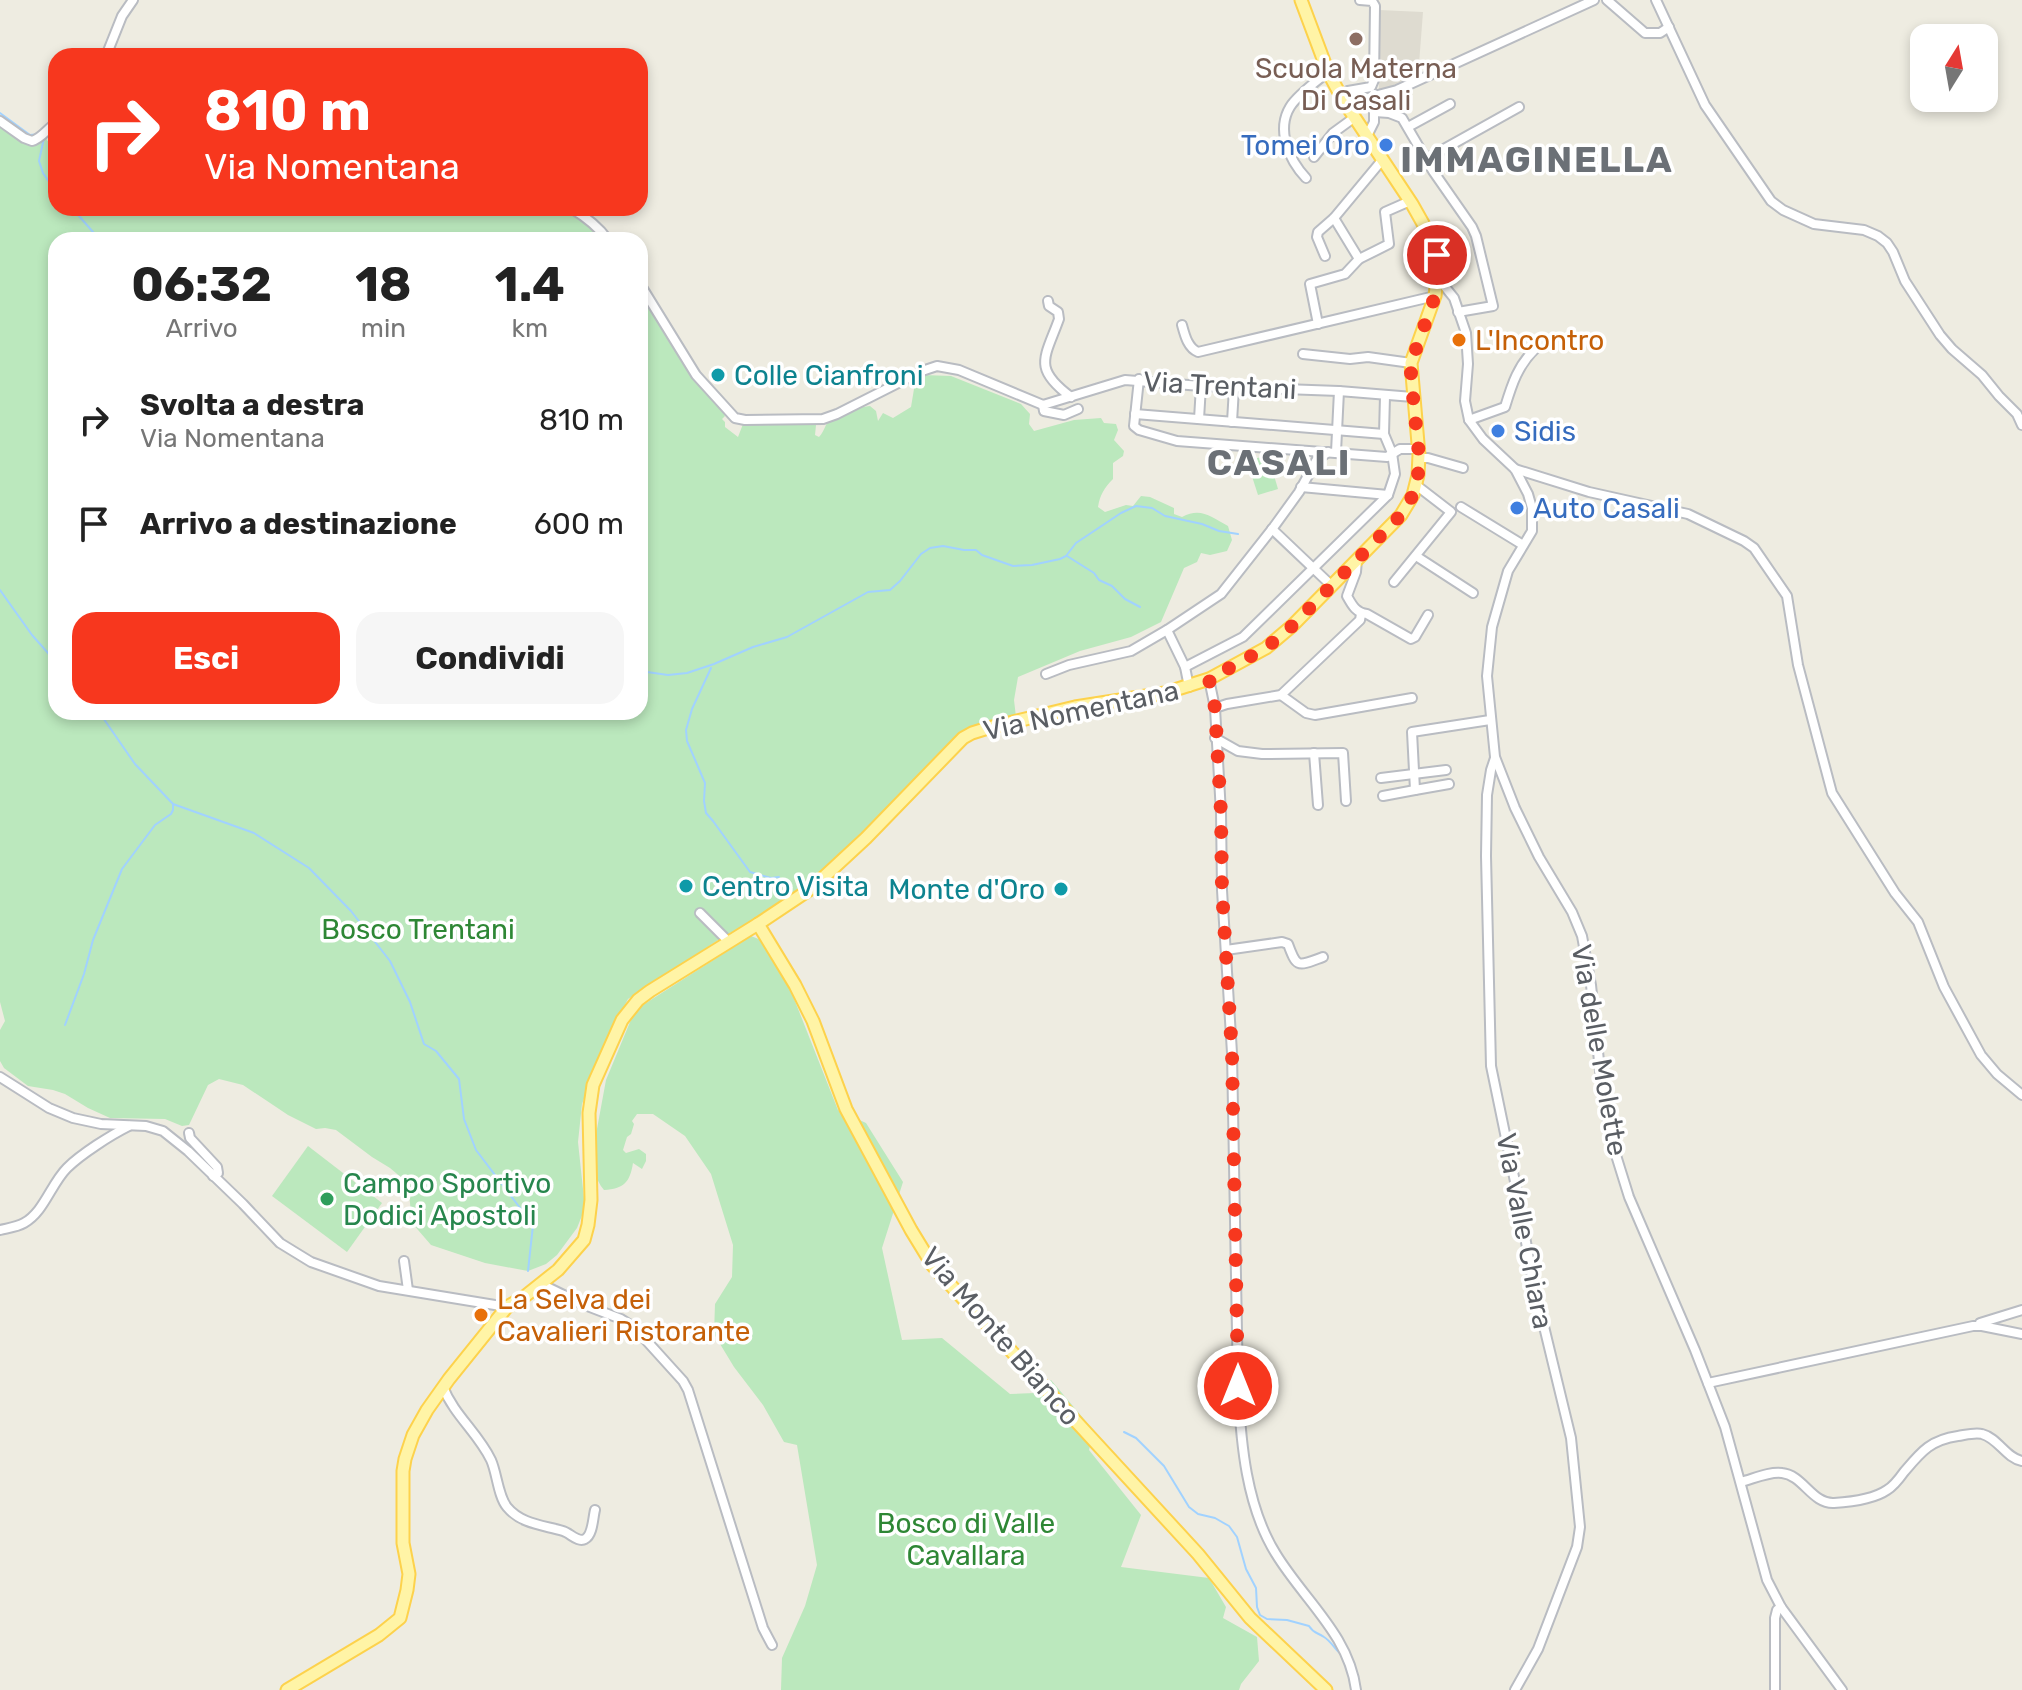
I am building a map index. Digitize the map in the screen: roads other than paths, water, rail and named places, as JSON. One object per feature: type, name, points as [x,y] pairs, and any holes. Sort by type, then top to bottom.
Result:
[{"type":"main road","name":"Via Nomentana","points":[[287,1690],[379,1635],[402,1614],[409,1574],[403,1530],[403,1471],[416,1429],[443,1387],[507,1307],[541,1284],[580,1246],[587,1232],[591,1200],[589,1113],[593,1085],[622,1020],[638,1000],[802,895],[866,838],[957,743],[972,733],[1075,707],[1157,695],[1209,679],[1266,648],[1308,611],[1401,515],[1416,485],[1419,454],[1411,363],[1435,296],[1437,255],[1410,201],[1328,72],[1303,3]]},
{"type":"main road","name":"Via Monte Bianco","points":[[758,924],[795,985],[813,1021],[846,1109],[928,1259],[1198,1554],[1247,1615],[1326,1690]]},
{"type":"street","points":[[109,48],[122,16],[133,0]]},
{"type":"street","points":[[1360,0],[1373,2],[1376,8],[1375,112],[1367,136]]},
{"type":"street","points":[[1341,95],[1348,91],[1397,90],[1594,0]]},
{"type":"street","points":[[1607,0],[1642,32],[1660,33],[1669,27]]},
{"type":"street","points":[[1656,0],[1705,105],[1771,201],[1814,224],[1859,229],[1884,241],[1938,333],[1982,375],[2017,414],[2022,425]]},
{"type":"street","points":[[1306,178],[1289,153],[1284,135],[1286,118],[1290,106],[1328,72]]},
{"type":"street","points":[[1408,127],[1450,104]]},
{"type":"street","points":[[1426,159],[1519,107]]},
{"type":"street","points":[[1375,112],[1402,118],[1472,227],[1493,306],[1458,312]]},
{"type":"street","points":[[1314,157],[1333,133],[1355,117]]},
{"type":"street","points":[[0,121],[32,141],[48,128]]},
{"type":"street","points":[[1325,256],[1318,232],[1334,218],[1383,159]]},
{"type":"street","points":[[1318,324],[1310,284],[1345,274],[1359,259],[1389,244],[1385,212],[1410,201]]},
{"type":"street","points":[[584,216],[600,232]]},
{"type":"street","points":[[1334,218],[1359,259]]},
{"type":"street","points":[[1437,277],[1454,298],[1466,333],[1468,364],[1465,401],[1469,420],[1505,407],[1516,372],[1536,348]]},
{"type":"street","points":[[1182,325],[1189,344],[1198,352],[1435,296]]},
{"type":"street","points":[[648,297],[696,375],[735,418],[823,419],[937,366],[959,370],[1043,405],[1044,411],[1064,415],[1078,409]]},
{"type":"street","points":[[1048,301],[1049,306],[1058,312],[1059,319],[1044,368],[1048,377],[1071,397]]},
{"type":"street","points":[[1303,354],[1350,359],[1368,357],[1411,363]]},
{"type":"street","points":[[1139,379],[1134,426],[1177,441],[1387,457],[1400,449],[1463,468]]},
{"type":"street","name":"Via Trentani","points":[[1043,405],[1125,380],[1139,379],[1201,386],[1413,397]]},
{"type":"street","points":[[1199,419],[1201,386]]},
{"type":"street","points":[[1232,422],[1234,388]]},
{"type":"street","points":[[1046,674],[1069,665],[1131,651],[1221,594],[1272,529],[1316,461],[1332,452],[1337,430],[1339,391]]},
{"type":"street","points":[[1185,667],[1243,637],[1388,495],[1395,474],[1392,453],[1384,434],[1385,396]]},
{"type":"street","points":[[1135,414],[1384,434]]},
{"type":"street","name":"Via delle Molette","points":[[1469,420],[1483,439],[1515,469],[1532,508],[1530,536],[1504,579],[1492,627],[1487,676],[1495,757],[1515,808],[1582,936],[1591,985],[1603,1099],[1615,1152],[1629,1197],[1725,1427],[1767,1580],[1781,1607],[1842,1690]]},
{"type":"street","points":[[1515,469],[1589,492],[1691,515],[1754,548],[1787,596],[1798,665],[1832,793],[1895,893],[1918,922],[1944,987],[1981,1055],[1997,1074],[2022,1095]]},
{"type":"street","points":[[1394,582],[1451,512],[1416,485]]},
{"type":"street","points":[[1301,487],[1388,495]]},
{"type":"street","points":[[1461,507],[1523,545]]},
{"type":"street","points":[[1272,529],[1332,586]]},
{"type":"street","points":[[1416,556],[1473,593]]},
{"type":"street","points":[[1358,558],[1347,596],[1361,614],[1367,614],[1411,639],[1428,615]]},
{"type":"street","points":[[1215,708],[1281,695],[1360,620],[1361,614]]},
{"type":"street","points":[[1167,630],[1185,667],[1189,687]]},
{"type":"street","points":[[1209,679],[1215,708],[1222,825],[1239,1415],[1245,1460],[1256,1510],[1275,1552],[1343,1645],[1359,1690]]},
{"type":"street","points":[[1281,695],[1313,715],[1412,698]]},
{"type":"street","points":[[1415,790],[1413,732],[1490,720]]},
{"type":"street","points":[[1215,738],[1238,751],[1250,753],[1343,753],[1346,801]]},
{"type":"street","points":[[1314,753],[1318,805]]},
{"type":"street","name":"Via Valle Chiara","points":[[1495,757],[1487,795],[1486,856],[1491,1066],[1536,1292],[1570,1429],[1580,1530],[1577,1547],[1538,1649],[1515,1690]]},
{"type":"street","points":[[1381,778],[1446,770]]},
{"type":"street","points":[[1383,796],[1449,784]]},
{"type":"street","points":[[700,913],[729,942]]},
{"type":"street","points":[[1226,950],[1282,942],[1288,944],[1298,963],[1323,957]]},
{"type":"street","points":[[0,1077],[33,1099],[66,1115],[96,1124],[150,1127],[163,1131],[295,1254],[369,1283],[507,1307]]},
{"type":"street","points":[[0,1230],[28,1220],[67,1168],[130,1125]]},
{"type":"street","points":[[189,1133],[190,1138],[217,1167],[218,1173],[213,1176]]},
{"type":"street","points":[[404,1261],[408,1290]]},
{"type":"street","points":[[541,1284],[626,1321],[683,1381],[763,1628],[772,1645]]},
{"type":"street","points":[[1708,1383],[1968,1327],[2022,1310]]},
{"type":"street","points":[[1968,1327],[1982,1326],[2022,1334]]},
{"type":"street","points":[[443,1387],[451,1404],[490,1459],[503,1500],[512,1512],[536,1525],[562,1530],[583,1540],[590,1533],[595,1510]]},
{"type":"street","points":[[1741,1482],[1782,1472],[1825,1502],[1865,1498],[1890,1488],[1935,1441],[1978,1434],[1986,1436],[2016,1460],[2022,1461]]},
{"type":"street","points":[[1775,1690],[1775,1618],[1781,1607]]},
{"type":"waterway","points":[[0,113],[30,135],[40,134]]},
{"type":"waterway","points":[[44,138],[39,161],[48,180]]},
{"type":"waterway","points":[[79,216],[93,232]]},
{"type":"waterway","points":[[648,672],[668,675],[687,673],[787,637],[868,592],[890,590],[930,548],[943,546],[976,550],[1013,566],[1032,565],[1066,556],[1076,543],[1136,506],[1238,534]]},
{"type":"waterway","points":[[1067,556],[1140,607]]},
{"type":"waterway","points":[[0,590],[48,653]]},
{"type":"waterway","points":[[711,668],[686,730],[687,741],[705,783],[706,813],[750,872],[779,877]]},
{"type":"waterway","points":[[65,1025],[93,940],[122,869],[155,825],[173,810],[173,804],[135,764],[105,720]]},
{"type":"waterway","points":[[173,804],[254,833],[309,868],[351,911],[390,961],[410,1002],[424,1044],[436,1051],[459,1079],[464,1119],[476,1150],[533,1225],[528,1271]]},
{"type":"waterway","points":[[1124,1432],[1136,1438],[1164,1466],[1189,1507],[1198,1514],[1215,1518],[1229,1526],[1237,1537],[1246,1569],[1256,1588],[1260,1615],[1309,1626],[1342,1655]]},
{"type":"waterway","points":[[1348,1672],[1352,1689]]},
{"type":"place","name":"Scuola Materna Di Casali","points":[[1356,39]]},
{"type":"place","name":"Tomei Oro","points":[[1386,145]]},
{"type":"place","name":"L'Incontro","points":[[1459,340]]},
{"type":"place","name":"Colle Cianfroni","points":[[718,375]]},
{"type":"place","name":"Sidis","points":[[1498,431]]},
{"type":"place","name":"Auto Casali","points":[[1517,508]]},
{"type":"place","name":"Centro Visita","points":[[686,886]]},
{"type":"place","name":"Monte d'Oro","points":[[1061,889]]},
{"type":"place","name":"Campo Sportivo Dodici Apostoli","points":[[327,1199]]},
{"type":"place","name":"La Selva dei Cavalieri Ristorante","points":[[481,1315]]},
{"type":"district","name":"IMMAGINELLA","points":[[1537,159]]},
{"type":"district","name":"CASALI","points":[[1279,462]]},
{"type":"park label","name":"Bosco Trentani","points":[[418,929]]},
{"type":"park label","name":"Bosco di Valle Cavallara","points":[[966,1539]]}]
